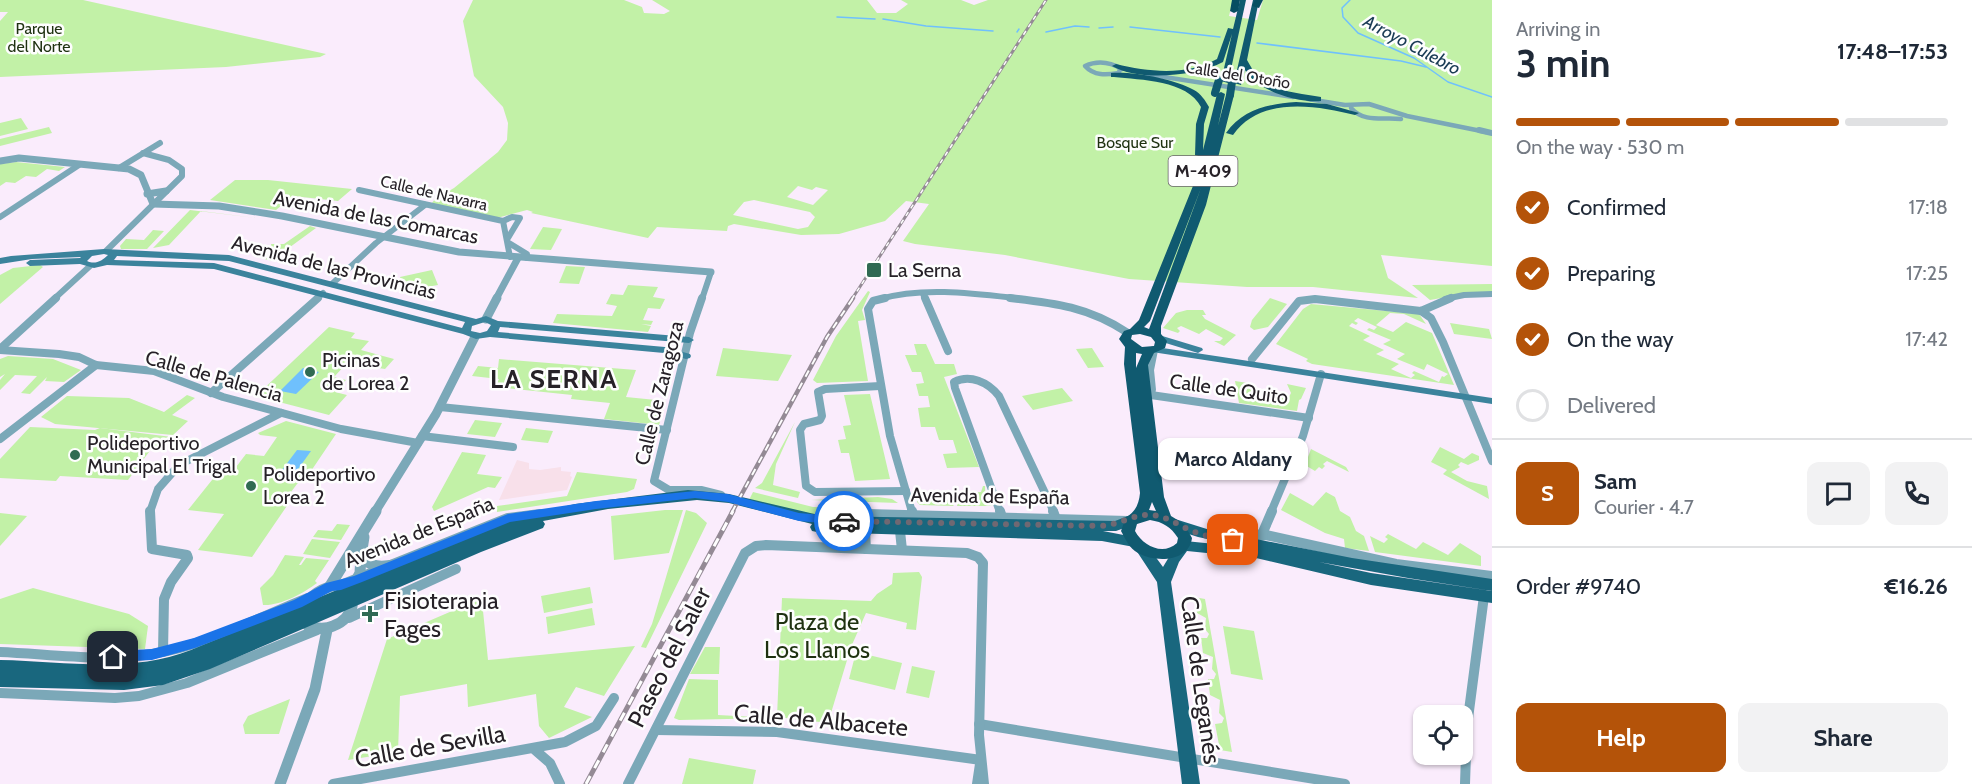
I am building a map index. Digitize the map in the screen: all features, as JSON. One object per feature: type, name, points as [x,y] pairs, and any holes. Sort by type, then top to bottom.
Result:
[{"type":"highway","points":[[1234,11],[1237,0]]},
{"type":"highway","name":"M-409","points":[[1202,206],[1243,0]]},
{"type":"highway","name":"M-409","points":[[1228,82],[1255,2]]},
{"type":"highway","name":"M-409","points":[[1228,82],[1245,62],[1255,2]]},
{"type":"highway","name":"M-409","points":[[1117,70],[1169,73],[1213,64],[1220,60],[1234,11]]},
{"type":"highway","name":"M-409","points":[[1131,336],[1144,321],[1203,171],[1226,94],[1230,29]]},
{"type":"highway","points":[[1245,62],[1249,73],[1254,78],[1273,88],[1354,108]]},
{"type":"highway","name":"M-409","points":[[1117,70],[1169,83],[1199,97],[1204,107],[1200,124],[1199,154]]},
{"type":"highway","name":"M-409","points":[[1174,245],[1199,154],[1226,94]]},
{"type":"highway","name":"M-409","points":[[1182,548],[1185,538],[1182,531],[1171,521],[1157,498],[1142,365],[1154,345],[1155,326],[1202,206],[1221,170],[1230,133],[1226,94]]},
{"type":"highway","name":"M-409","points":[[1230,133],[1242,120],[1278,105],[1306,104],[1354,108]]},
{"type":"highway","points":[[1131,336],[1154,345]]},
{"type":"highway","points":[[1131,336],[1154,345]]},
{"type":"highway","points":[[1131,336],[1130,364],[1146,493],[1145,505],[1129,525],[1130,536],[1138,545],[1162,555],[1182,548]]},
{"type":"highway","points":[[1132,519],[1150,515],[1171,521]]},
{"type":"main road","name":"Avenida de las Provincias","points":[[0,268],[41,262],[87,260],[109,252],[229,258],[473,321]]},
{"type":"main road","points":[[105,262],[112,257],[109,252]]},
{"type":"main road","name":"Avenida de las Provincias","points":[[0,261],[60,254],[105,262],[214,266],[323,293],[470,334]]},
{"type":"main road","points":[[686,356],[665,350],[470,334],[465,328],[473,321],[486,319],[496,324],[689,340]]},
{"type":"main road","points":[[490,334],[497,327],[496,324]]},
{"type":"main road","points":[[1154,345],[1252,359],[1324,373]]},
{"type":"main road","points":[[1154,345],[1324,373],[1464,394],[1492,396]]},
{"type":"main road","points":[[1464,394],[1492,401]]},
{"type":"main road","name":"Avenida de España","points":[[0,680],[93,683],[144,681],[204,664],[312,623],[347,588],[510,525],[548,513],[684,495],[728,498],[799,517],[900,531],[1102,536],[1138,545]]},
{"type":"main road","name":"Avenida de España","points":[[347,588],[528,528],[583,513],[655,504],[709,501],[811,526],[1116,526],[1132,519]]},
{"type":"main road","points":[[1171,521],[1210,536],[1257,539],[1489,593]]},
{"type":"main road","name":"Calle de Leganés","points":[[1138,545],[1155,565],[1164,582],[1191,784]]},
{"type":"main road","points":[[1182,548],[1256,553],[1371,579],[1489,593]]},
{"type":"main road","name":"Calle de Leganés","points":[[1164,582],[1173,560],[1182,548]]},
{"type":"main road","name":"Avenida de España","points":[[0,667],[106,671],[152,668],[312,623]]},
{"type":"street","points":[[1096,62],[1117,70],[1090,72],[1085,66],[1096,62]]},
{"type":"street","name":"Calle del Otoño","points":[[1117,70],[1354,108]]},
{"type":"street","points":[[1354,108],[1376,106],[1387,114]]},
{"type":"street","points":[[1354,108],[1368,118],[1387,114],[1492,135]]},
{"type":"street","points":[[119,168],[160,143]]},
{"type":"street","points":[[109,252],[182,176],[182,170],[167,158],[143,153]]},
{"type":"street","points":[[0,161],[19,158],[138,172],[153,204]]},
{"type":"street","points":[[0,217],[79,165]]},
{"type":"street","name":"Calle de Navarra","points":[[359,190],[503,222],[512,217],[520,218],[508,241]]},
{"type":"street","points":[[147,194],[166,191]]},
{"type":"street","name":"Avenida de las Comarcas","points":[[153,204],[230,208],[306,220],[439,250],[518,258],[688,268],[711,273]]},
{"type":"street","points":[[332,284],[384,237],[425,205]]},
{"type":"street","name":"Calle de Navarra","points":[[503,222],[508,241],[518,258]]},
{"type":"street","points":[[486,319],[518,258],[527,254],[508,241]]},
{"type":"street","points":[[0,350],[87,260]]},
{"type":"street","name":"Calle de Zaragoza","points":[[711,273],[689,340],[654,476],[658,486],[666,490],[710,491],[728,498]]},
{"type":"street","points":[[211,393],[323,293]]},
{"type":"street","points":[[922,294],[948,351]]},
{"type":"street","points":[[913,515],[890,436],[868,309],[870,304],[885,297],[922,294],[971,295],[1067,305],[1098,315],[1131,336]]},
{"type":"street","points":[[1421,311],[1444,300],[1470,294],[1492,294]]},
{"type":"street","points":[[1252,359],[1299,301],[1307,299],[1421,311],[1431,318],[1439,333],[1492,461]]},
{"type":"street","points":[[347,588],[365,532],[440,407],[470,334]]},
{"type":"street","name":"Calle de Palencia","points":[[0,350],[59,354],[79,357],[96,365],[154,371],[211,393],[368,435],[513,447]]},
{"type":"street","points":[[0,440],[96,365]]},
{"type":"street","points":[[1257,539],[1263,532],[1324,373]]},
{"type":"street","points":[[1002,517],[954,388],[954,382],[958,379],[974,379],[999,394],[1042,490],[1050,500],[1056,519]]},
{"type":"street","points":[[880,386],[825,389],[818,392],[822,416],[820,420],[804,424],[800,430],[806,486],[815,492],[906,491]]},
{"type":"street","name":"Calle de Quito","points":[[1144,394],[1309,417]]},
{"type":"street","points":[[440,407],[667,430]]},
{"type":"street","points":[[163,652],[164,599],[169,585],[188,558],[187,555],[152,549],[149,512],[152,497],[176,467],[182,463],[281,413]]},
{"type":"street","name":"Avenida de España","points":[[0,652],[113,657],[134,657],[163,652],[195,643],[288,608],[314,594],[347,588],[395,565],[508,518],[548,513]]},
{"type":"street","name":"Avenida de España","points":[[860,526],[858,516],[867,514],[1132,519]]},
{"type":"street","points":[[860,526],[866,549],[967,553],[978,557],[983,563],[979,724],[984,784]]},
{"type":"street","name":"Avenida de España","points":[[900,531],[902,550]]},
{"type":"street","points":[[347,588],[361,556],[365,532]]},
{"type":"street","points":[[1257,539],[1266,535],[1396,564],[1492,576]]},
{"type":"street","name":"Paseo del Saler","points":[[628,784],[748,549],[766,545],[866,549]]},
{"type":"street","points":[[361,556],[368,564],[374,566],[395,565]]},
{"type":"street","points":[[280,784],[317,684],[326,646],[312,623],[345,621],[356,613],[456,569]]},
{"type":"street","name":"Avenida de España","points":[[345,621],[351,611],[347,588]]},
{"type":"street","points":[[1465,784],[1467,726],[1489,593]]},
{"type":"street","name":"Avenida de España","points":[[0,693],[115,698],[139,696],[187,683],[312,623],[314,594]]},
{"type":"street","name":"Calle de Sevilla","points":[[333,784],[507,752],[535,750],[574,738],[598,724],[614,698]]},
{"type":"street","points":[[979,724],[1345,784]]},
{"type":"street","name":"Calle de Albacete","points":[[656,730],[789,733],[981,760]]},
{"type":"street","points":[[535,750],[550,763],[560,784]]},
{"type":"street","points":[[977,784],[981,760]]},
{"type":"shaded area","points":[[517,460],[529,463],[529,469],[561,467],[561,471],[571,472],[572,477],[567,490],[499,500]]},
{"type":"green space","name":"Parque del Norte","points":[[0,0],[83,0],[326,54],[320,57],[226,67],[0,77],[0,21],[8,12],[0,12]]},
{"type":"green space","name":"Bosque Sur","points":[[473,0],[624,0],[642,7],[644,13],[664,14],[670,11],[652,0],[867,0],[877,13],[896,13],[908,4],[901,0],[961,0],[974,5],[988,0],[1233,0],[1229,16],[1257,20],[1263,0],[1492,0],[1492,266],[1381,255],[1388,278],[1418,298],[1313,287],[1247,287],[1129,279],[1005,255],[915,244],[903,241],[929,204],[906,201],[885,221],[839,234],[801,235],[734,224],[728,226],[727,231],[657,227],[648,238],[531,213],[533,212],[527,210],[497,218],[432,203],[498,152],[507,140],[508,123],[503,107],[474,76],[463,21]],"holes":[[[798,186],[812,190],[816,187],[828,190],[813,205],[787,197]],[[754,200],[810,212],[815,217],[808,227],[798,229],[733,215],[744,202]]]},
{"type":"green space","points":[[21,118],[28,129],[0,136],[0,123]]},
{"type":"green space","points":[[49,127],[52,133],[0,146],[0,139]]},
{"type":"green space","points":[[16,162],[65,167],[59,171],[47,169],[36,177],[26,176],[15,183],[6,182],[0,186],[0,164]]},
{"type":"green space","points":[[235,180],[268,180],[352,189],[338,201],[293,196],[276,210],[210,200]]},
{"type":"green space","points":[[190,210],[201,211],[169,245],[153,248]]},
{"type":"green space","points":[[310,226],[316,228],[271,261],[265,259],[273,254],[271,244],[284,244]]},
{"type":"green space","points":[[543,227],[562,229],[551,250],[530,249]]},
{"type":"green space","points":[[153,230],[164,231],[147,249],[121,249],[120,246],[126,239],[144,240]]},
{"type":"green space","points":[[40,265],[43,267],[0,304],[0,275],[13,268]]},
{"type":"green space","points":[[566,266],[585,267],[579,284],[559,283]]},
{"type":"green space","points":[[432,270],[438,285],[421,288],[418,281],[403,285],[400,277]]},
{"type":"green space","points":[[1492,284],[1492,293],[1475,292],[1430,300],[1412,285]]},
{"type":"green space","points":[[628,285],[658,287],[653,297],[665,299],[660,309],[648,308],[643,320],[653,321],[651,325],[641,324],[651,326],[648,332],[553,323],[557,314],[612,316],[617,306],[606,304],[611,294],[623,295]]},
{"type":"green space","points":[[868,291],[870,292],[862,310],[865,320],[858,321],[868,381],[817,383],[813,380],[836,336]]},
{"type":"green space","points":[[1270,298],[1287,304],[1268,327],[1254,330],[1250,327],[1252,320]]},
{"type":"green space","points":[[1311,304],[1419,314],[1426,324],[1404,314],[1390,313],[1376,325],[1393,332],[1406,322],[1432,333],[1454,385],[1312,364],[1306,361],[1308,359],[1276,344],[1303,309]],"holes":[[[1358,318],[1377,327],[1374,330],[1369,328],[1367,330],[1391,340],[1383,344],[1405,354],[1397,359],[1424,370],[1427,364],[1448,374],[1442,376],[1439,382],[1414,371],[1412,373],[1415,375],[1411,378],[1391,369],[1399,364],[1376,354],[1384,350],[1363,340],[1370,336],[1349,326],[1352,323],[1356,325],[1358,323],[1354,321]]]},
{"type":"green space","points":[[1203,310],[1206,315],[1202,315],[1205,319],[1236,335],[1224,346],[1214,341],[1220,341],[1223,338],[1206,329],[1199,334],[1181,326],[1177,328],[1180,331],[1178,333],[1163,328],[1176,313]]},
{"type":"green space","points":[[1450,323],[1489,329],[1492,339],[1454,334]]},
{"type":"green space","name":"Picinas de Lorea 2","points":[[329,327],[355,333],[351,338],[369,341],[361,350],[394,359],[385,369],[347,363],[334,377],[346,380],[335,392],[347,395],[329,415],[256,396]]},
{"type":"green space","points":[[914,344],[926,344],[935,364],[954,364],[957,374],[944,377],[979,467],[947,468],[943,454],[957,453],[953,440],[939,440],[935,427],[921,427],[918,408],[930,407],[928,396],[919,396],[916,384],[924,383],[921,372],[912,372],[905,355],[917,355]]},
{"type":"green space","points":[[723,348],[792,355],[778,381],[716,376]]},
{"type":"green space","points":[[1092,348],[1104,367],[1088,368],[1076,349]]},
{"type":"green space","points":[[8,356],[53,359],[81,370],[64,382],[45,381],[47,377],[30,394],[21,393],[37,376],[15,375],[0,390],[0,380],[5,374],[0,377],[0,359]]},
{"type":"green space","points":[[499,359],[636,370],[626,397],[666,401],[659,425],[604,419],[610,403],[571,399],[572,395],[495,387],[499,379],[472,376],[478,366],[498,368]]},
{"type":"green space","points":[[1235,381],[1254,384],[1256,392],[1289,397],[1291,393],[1287,384],[1306,388],[1299,400],[1297,411],[1239,403]]},
{"type":"green space","points":[[1062,388],[1073,401],[1033,410],[1022,396]]},
{"type":"green space","points":[[870,394],[890,479],[855,481],[849,453],[841,453],[838,440],[846,439],[843,426],[851,425],[844,395]]},
{"type":"green space","points":[[187,395],[195,398],[172,415],[188,421],[173,435],[55,424],[41,417],[67,396],[129,398],[164,412]]},
{"type":"green space","points":[[475,420],[502,423],[495,437],[467,434]]},
{"type":"green space","name":"Polideportivo Lorea 2","points":[[286,421],[336,434],[307,477],[297,484],[288,496],[293,497],[252,557],[198,550],[224,514],[188,510],[220,470],[233,471],[246,454],[264,456],[277,437],[258,433]]},
{"type":"green space","points":[[795,422],[776,464],[773,485],[800,492],[798,498],[755,488],[762,483]]},
{"type":"green space","name":"Polideportivo Municipal El Trigal","points":[[30,427],[95,430],[100,428],[172,437],[163,448],[159,445],[152,448],[128,480],[60,476],[56,481],[0,478],[0,459]]},
{"type":"green space","points":[[526,428],[553,431],[548,443],[521,440]]},
{"type":"green space","points":[[1440,447],[1464,459],[1472,453],[1479,456],[1479,460],[1468,465],[1461,462],[1458,465],[1460,467],[1451,472],[1467,481],[1487,486],[1489,499],[1443,474],[1447,470],[1431,462]]},
{"type":"green space","points":[[1311,449],[1346,467],[1349,472],[1327,461],[1323,464],[1325,466],[1322,469],[1319,467],[1315,471],[1305,465]]},
{"type":"green space","points":[[462,452],[486,455],[477,474],[502,477],[495,488],[488,487],[434,511],[432,507]]},
{"type":"green space","points":[[577,472],[637,479],[634,489],[627,492],[497,512],[497,506],[567,496]]},
{"type":"green space","points":[[985,486],[986,505],[995,506],[957,506],[958,501],[964,498],[964,493],[981,492]]},
{"type":"green space","points":[[753,492],[813,507],[848,507],[837,514],[837,517],[822,517],[749,500]]},
{"type":"green space","points":[[1326,492],[1335,497],[1340,511],[1350,517],[1356,531],[1364,536],[1369,551],[1345,548],[1344,539],[1325,533],[1281,510],[1290,493],[1313,506]]},
{"type":"green space","points":[[940,493],[954,506],[920,505],[917,502],[921,494]]},
{"type":"green space","points":[[878,497],[892,499],[898,503],[811,500]]},
{"type":"green space","points":[[683,510],[669,553],[614,560],[611,516]]},
{"type":"green space","points":[[686,510],[696,513],[707,523],[646,648],[641,647],[652,624]]},
{"type":"green space","points":[[0,513],[27,516],[0,546]]},
{"type":"green space","points":[[337,524],[350,525],[341,540],[313,537],[318,530],[332,531]]},
{"type":"green space","points":[[1388,534],[1416,549],[1423,542],[1448,555],[1460,543],[1481,556],[1481,566],[1375,552],[1370,536],[1384,543],[1388,539],[1385,537]]},
{"type":"green space","points":[[312,539],[340,542],[330,558],[303,554]]},
{"type":"green space","points":[[285,555],[304,557],[299,565],[306,558],[329,560],[315,581],[317,583],[312,587],[284,601],[263,605],[260,588],[273,575]]},
{"type":"green space","name":"Plaza de Los Llanos","points":[[919,572],[922,577],[916,630],[906,629],[907,623],[866,613],[851,647],[828,723],[777,717],[782,598],[871,601],[892,584],[893,573]]},
{"type":"green space","points":[[590,587],[593,603],[544,613],[541,596]]},
{"type":"green space","points":[[33,588],[129,614],[148,626],[145,649],[0,644],[0,599]]},
{"type":"green space","points":[[1194,597],[1205,599],[1232,752],[1220,750],[1215,724],[1222,723],[1224,718],[1219,713],[1220,700],[1210,695],[1208,679],[1214,679],[1216,674],[1212,669],[1213,657],[1203,653],[1201,638],[1207,638],[1209,634],[1205,629],[1206,618],[1197,613]]},
{"type":"green space","points":[[482,601],[488,660],[635,646],[604,696],[576,687],[564,707],[592,717],[549,738],[539,726],[536,694],[468,707],[467,684],[400,696],[398,752],[348,760],[387,639],[473,602]]},
{"type":"green space","points":[[592,608],[595,625],[548,634],[546,617]]},
{"type":"green space","points":[[1223,626],[1254,631],[1263,680],[1231,674]]},
{"type":"green space","points":[[705,647],[720,647],[719,674],[690,674]]},
{"type":"green space","points":[[856,652],[902,663],[895,690],[849,679]]},
{"type":"green space","points":[[912,666],[935,671],[929,698],[906,693]]},
{"type":"green space","points":[[689,679],[718,680],[718,715],[773,718],[679,720],[674,718]]},
{"type":"green space","points":[[290,699],[279,734],[245,734],[243,725],[248,716]]},
{"type":"green space","points":[[689,758],[756,770],[753,784],[682,784]]},
{"type":"water","points":[[303,368],[319,372],[296,394],[280,391]]},
{"type":"water","points":[[297,450],[311,451],[296,472],[282,470]]},
{"type":"waterway","name":"Arroyo Culebro","points":[[1350,0],[1342,8],[1343,17],[1358,33],[1414,58],[1448,82],[1492,97]]},
{"type":"waterway","points":[[837,17],[875,19]]},
{"type":"waterway","points":[[883,19],[926,26],[993,31]]},
{"type":"waterway","points":[[1046,32],[1075,26],[1089,27]]},
{"type":"waterway","points":[[1099,28],[1113,27]]},
{"type":"waterway","points":[[1130,27],[1220,37]]},
{"type":"waterway","points":[[1257,43],[1401,61],[1426,67]]},
{"type":"railway","points":[[852,299],[1046,0]]},
{"type":"railway","points":[[732,512],[827,337],[853,298]]},
{"type":"railway","points":[[586,784],[733,511]]},
{"type":"way so far","points":[[844,521],[1116,526],[1140,516],[1156,515],[1197,533],[1233,540]]},
{"type":"place","name":"La Serna","points":[[874,270]]},
{"type":"place","name":"Picinas de Lorea 2","points":[[310,372]]},
{"type":"place","name":"Polideportivo Municipal El Trigal","points":[[75,455]]},
{"type":"place","name":"Polideportivo Lorea 2","points":[[251,486]]},
{"type":"place","name":"Marco Aldany","points":[[1233,540]]},
{"type":"place","name":"Fisioterapia Fages","points":[[370,614]]},
{"type":"district","name":"LA SERNA","points":[[554,379]]},
{"type":"route","points":[[113,657],[152,654],[195,643],[298,604],[330,586],[341,585],[395,565],[508,518],[596,505],[695,495],[728,498],[799,517],[844,521]]}]
